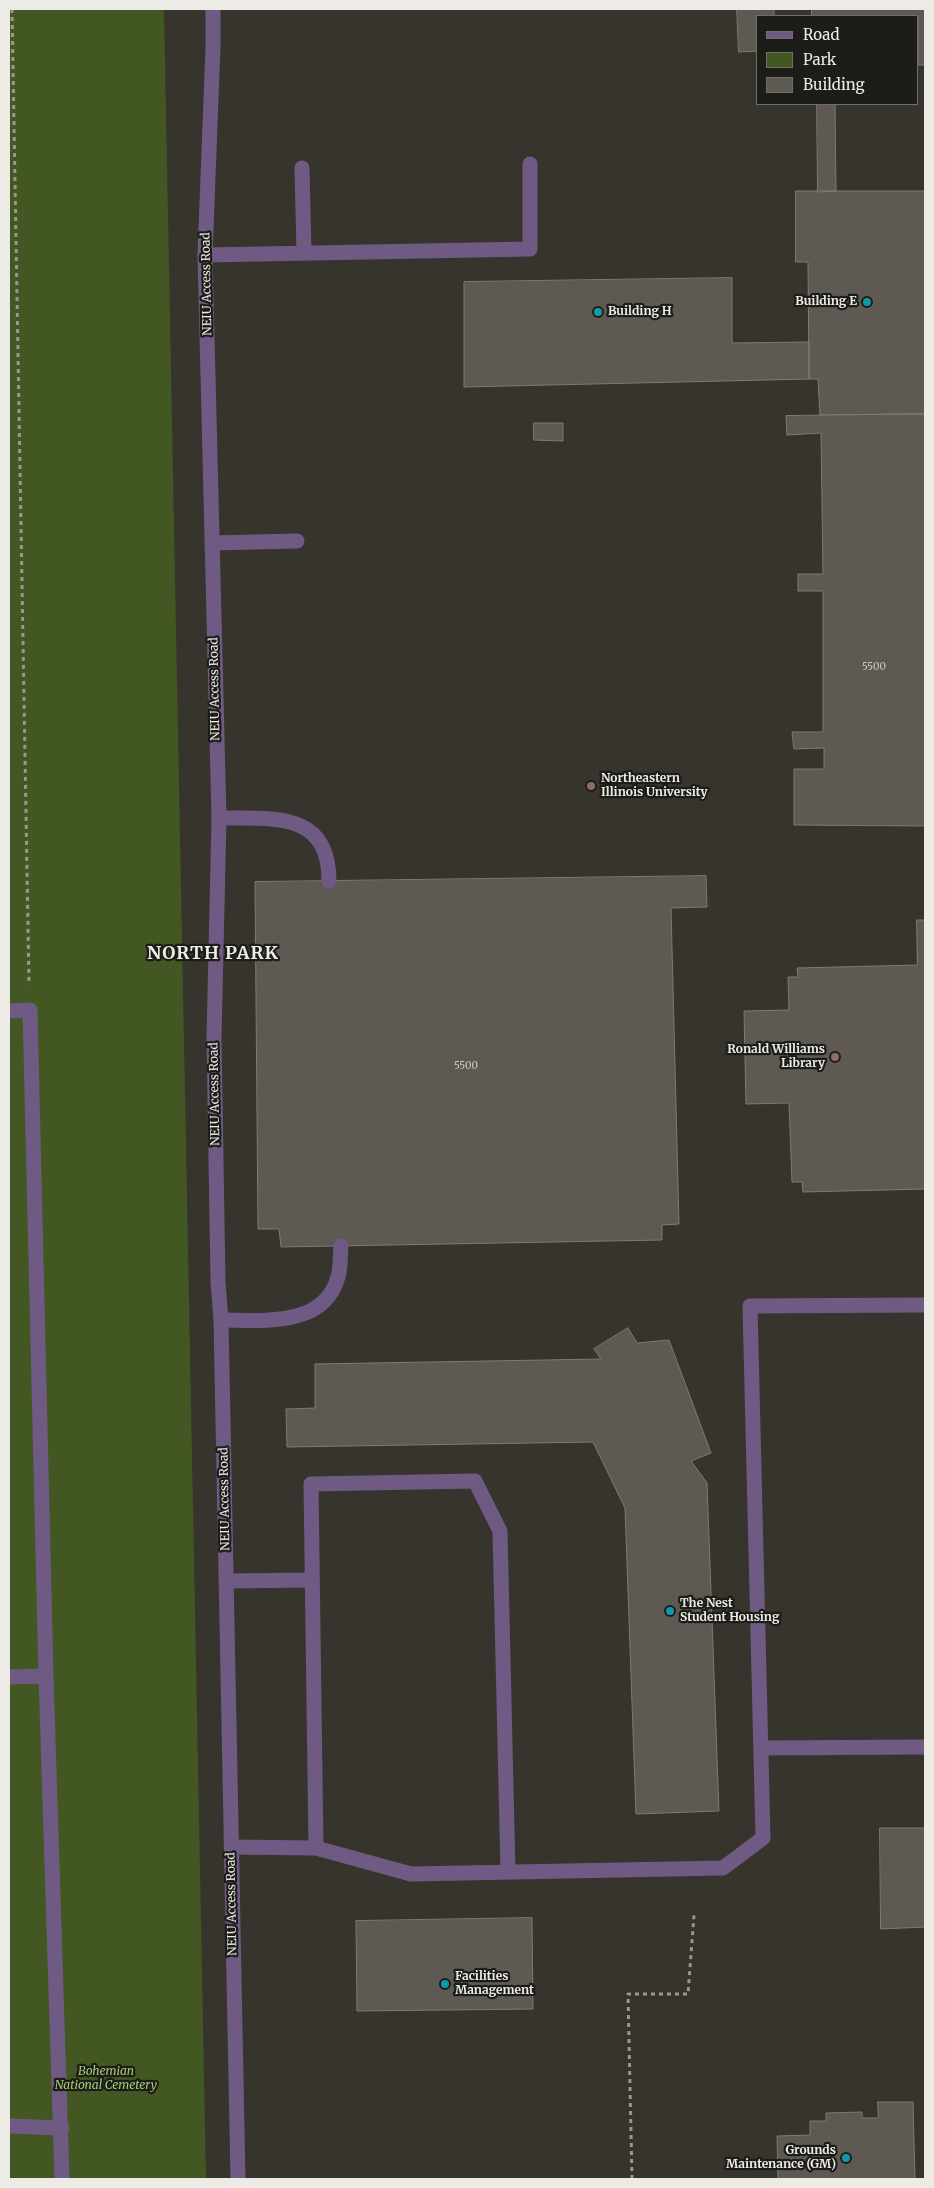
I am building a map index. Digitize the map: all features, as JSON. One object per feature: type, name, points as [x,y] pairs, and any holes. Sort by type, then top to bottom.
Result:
[{"type":"street","name":"NEIU Access Road","points":[[213,9],[205,255],[218,818],[214,1038],[218,1282],[221,1320],[227,1582],[238,2179]]},
{"type":"street","points":[[205,255],[530,249],[530,164]]},
{"type":"street","points":[[302,168],[304,253]]},
{"type":"street","points":[[212,543],[297,541]]},
{"type":"street","points":[[218,818],[263,818],[290,822],[312,830],[323,845],[329,864],[329,881]]},
{"type":"street","points":[[9,1011],[30,1010],[46,1676],[62,2128],[62,2179]]},
{"type":"street","points":[[221,1320],[272,1320],[294,1317],[313,1311],[328,1297],[338,1277],[341,1246]]},
{"type":"street","points":[[231,1847],[316,1848],[411,1874],[724,1868],[762,1838],[750,1306],[925,1305]]},
{"type":"street","points":[[316,1848],[311,1484],[475,1481],[500,1531],[508,1872]]},
{"type":"street","points":[[227,1582],[312,1580]]},
{"type":"street","points":[[9,1677],[46,1676]]},
{"type":"street","points":[[760,1748],[925,1747]]},
{"type":"street","points":[[9,2126],[62,2128]]},
{"type":"path","points":[[12,9],[11,132],[30,1010]]},
{"type":"path","points":[[632,2179],[628,1994],[688,1994],[694,1915]]},
{"type":"green space","name":"Bohemian National Cemetery","points":[[9,9],[164,9],[206,2179],[9,2179]]},
{"type":"building","points":[[737,9],[774,9],[774,15],[756,15],[756,51],[739,52]]},
{"type":"building","points":[[812,9],[925,9],[925,65],[919,65],[919,15],[812,15]]},
{"type":"building","points":[[817,105],[835,105],[836,191],[818,192]]},
{"type":"building","name":"Building E","points":[[796,191],[925,191],[925,414],[820,415],[818,379],[809,379],[808,262],[796,262]]},
{"type":"building","name":"Building H","points":[[732,278],[732,343],[809,342],[809,379],[464,387],[464,282]]},
{"type":"building","points":[[925,414],[925,826],[794,825],[794,769],[824,769],[824,748],[794,749],[792,732],[823,732],[823,591],[798,591],[798,574],[823,574],[821,433],[787,435],[786,416]]},
{"type":"building","points":[[534,423],[563,423],[563,441],[534,440]]},
{"type":"building","points":[[706,876],[707,907],[671,908],[679,1224],[662,1225],[662,1240],[281,1247],[279,1229],[258,1229],[255,882]]},
{"type":"building","name":"Ronald Williams Library","points":[[917,920],[925,920],[925,1189],[803,1192],[802,1182],[792,1182],[789,1103],[746,1104],[744,1011],[789,1010],[788,977],[798,977],[797,968],[917,965]]},
{"type":"building","name":"The Nest Student Housing","points":[[628,1328],[637,1343],[669,1340],[711,1453],[691,1461],[707,1483],[719,1811],[636,1814],[625,1508],[593,1442],[287,1447],[286,1409],[315,1408],[315,1364],[601,1359],[594,1349]]},
{"type":"building","points":[[880,1828],[925,1828],[925,1927],[881,1929]]},
{"type":"building","name":"Facilities Management","points":[[532,1918],[533,2009],[357,2011],[356,1921]]},
{"type":"building","name":"Grounds Maintenance (GM)","points":[[878,2102],[913,2102],[915,2179],[778,2179],[777,2136],[810,2135],[810,2121],[826,2121],[826,2113],[862,2112],[862,2118],[878,2118]]},
{"type":"place","name":"Building E","points":[[867,302]]},
{"type":"place","name":"Building H","points":[[598,312]]},
{"type":"place","name":"Northeastern Illinois University","points":[[591,786]]},
{"type":"place","name":"Ronald Williams Library","points":[[835,1057]]},
{"type":"place","name":"The Nest Student Housing","points":[[670,1611]]},
{"type":"place","name":"Facilities Management","points":[[445,1984]]},
{"type":"place","name":"Grounds Maintenance (GM)","points":[[846,2158]]},
{"type":"district","name":"NORTH PARK","points":[[213,954]]}]
